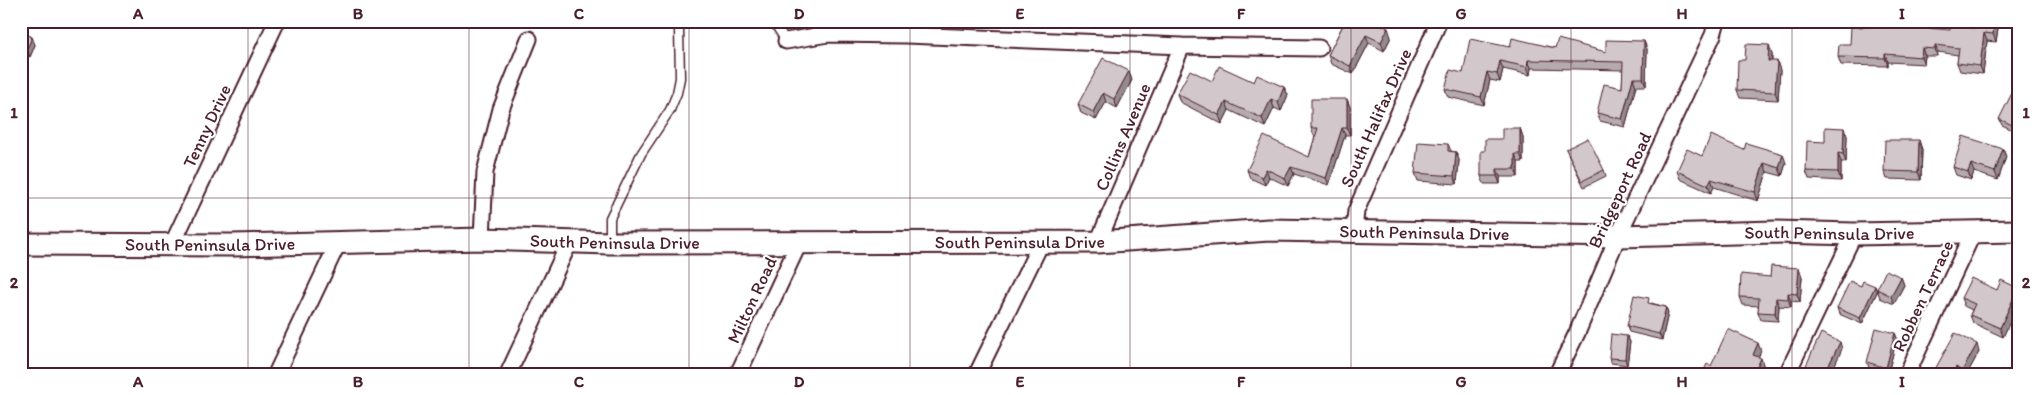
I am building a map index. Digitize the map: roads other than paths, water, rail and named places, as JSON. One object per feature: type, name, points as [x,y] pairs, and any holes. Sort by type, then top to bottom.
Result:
[{"type":"main road","name":"South Peninsula Drive","points":[[21,244],[172,245],[482,239],[610,243],[1098,242],[1269,230],[1618,236],[1776,232],[1854,234],[2019,231]]},
{"type":"street","name":"South Halifax Drive","points":[[1354,231],[1356,211],[1439,21]]},
{"type":"street","name":"Bridgeport Road","points":[[1556,374],[1577,333],[1618,236],[1713,36],[1717,21]]},
{"type":"street","name":"Tenny Drive","points":[[172,245],[276,24]]},
{"type":"street","points":[[786,42],[828,34],[906,35],[1182,46],[1319,48]]},
{"type":"street","points":[[482,239],[486,172],[501,109],[529,39]]},
{"type":"street","name":"Collins Avenue","points":[[1098,242],[1182,46]]},
{"type":"street","name":"Robben Terrace","points":[[1907,374],[1973,233]]},
{"type":"street","points":[[1787,374],[1854,234]]},
{"type":"street","points":[[508,374],[570,241]]},
{"type":"street","points":[[977,374],[1042,241]]},
{"type":"street","points":[[276,374],[338,243]]},
{"type":"street","name":"Milton Road","points":[[738,374],[799,243]]},
{"type":"lane","points":[[610,243],[610,218],[641,154],[670,110],[677,93],[680,78],[678,29],[680,21]]},
{"type":"lane","points":[[773,21],[786,42]]}]
